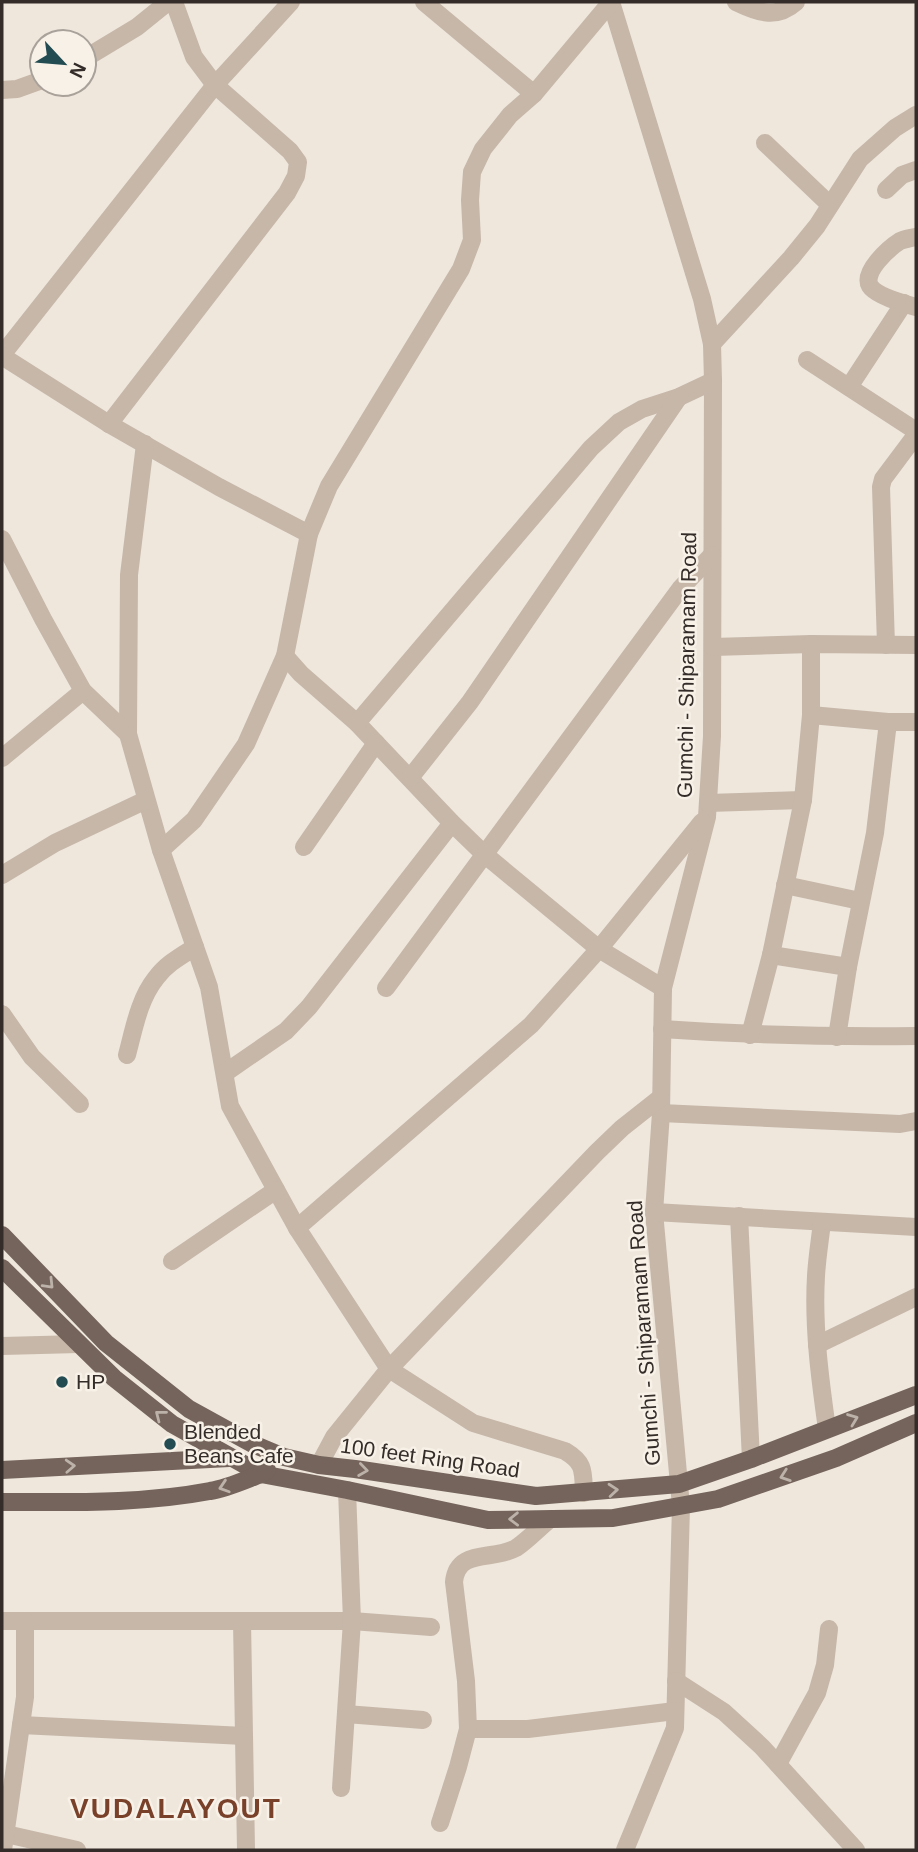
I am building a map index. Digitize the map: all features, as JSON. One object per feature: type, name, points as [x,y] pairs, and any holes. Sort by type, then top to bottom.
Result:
[{"type":"main road","name":"100 feet Ring Road","points":[[2,1235],[106,1343],[189,1409],[253,1444],[284,1457],[319,1465],[536,1496],[679,1484],[916,1395]]},
{"type":"main road","name":"100 feet Ring Road","points":[[2,1268],[114,1378],[172,1424],[230,1458],[261,1474],[488,1520],[613,1518],[718,1499],[836,1458],[916,1423]]},
{"type":"main road","points":[[2,1470],[230,1458],[253,1444]]},
{"type":"main road","points":[[2,1502],[90,1502],[213,1491],[261,1474],[284,1457]]},
{"type":"street","points":[[98,51],[138,27],[167,2]]},
{"type":"street","points":[[110,424],[287,192],[296,176],[298,162],[290,151],[215,85],[194,57],[174,2]]},
{"type":"street","points":[[291,2],[215,85],[2,355],[110,424],[219,487],[309,534]]},
{"type":"street","points":[[424,2],[534,94]]},
{"type":"street","points":[[160,850],[194,820],[246,744],[285,656],[309,534],[329,486],[461,269],[472,240],[472,172],[483,149],[510,115],[534,94],[611,2]]},
{"type":"street","name":"Gumchi - Shiparamam Road","points":[[611,2],[702,299],[712,344],[713,381],[712,736],[707,810],[663,988],[654,1212],[681,1506],[675,1728],[625,1850]]},
{"type":"street","points":[[736,2],[767,13],[786,10],[796,2]]},
{"type":"street","points":[[2,90],[28,86]]},
{"type":"street","points":[[712,344],[817,226],[860,159],[895,128],[916,115]]},
{"type":"street","points":[[765,143],[830,205]]},
{"type":"street","points":[[886,190],[902,175],[916,170]]},
{"type":"street","points":[[849,387],[910,305],[877,292],[870,286],[871,272],[891,247],[902,240],[916,237]]},
{"type":"street","points":[[807,360],[916,433],[883,479],[881,487],[886,645]]},
{"type":"street","points":[[357,723],[605,433],[642,409],[680,397],[713,381]]},
{"type":"street","points":[[410,778],[470,702],[680,397]]},
{"type":"street","points":[[145,444],[129,575],[128,734],[160,850],[209,987],[230,1106],[297,1228],[389,1369],[473,1423],[565,1451],[577,1458],[582,1468],[584,1493]]},
{"type":"street","points":[[2,539],[83,691],[128,734]]},
{"type":"street","points":[[386,988],[680,589],[712,555]]},
{"type":"street","points":[[750,1035],[771,955],[803,800],[811,715],[811,644]]},
{"type":"street","points":[[713,647],[916,645]]},
{"type":"street","points":[[285,656],[301,674],[357,723],[484,854],[599,949],[663,988]]},
{"type":"street","points":[[2,758],[83,691]]},
{"type":"street","points":[[811,715],[916,722]]},
{"type":"street","points":[[837,1037],[860,901],[875,833],[888,722]]},
{"type":"street","points":[[303,846],[376,743]]},
{"type":"street","points":[[2,875],[55,843],[146,800]]},
{"type":"street","points":[[297,1228],[531,1025],[599,949],[707,810],[803,800]]},
{"type":"street","points":[[225,1073],[286,1031],[309,1007],[452,823]]},
{"type":"street","points":[[785,885],[860,901]]},
{"type":"street","points":[[127,1055],[143,999],[156,978],[171,962],[195,947]]},
{"type":"street","points":[[771,955],[848,967]]},
{"type":"street","points":[[2,1014],[32,1057],[80,1104]]},
{"type":"street","points":[[662,1029],[750,1035],[916,1036]]},
{"type":"street","points":[[319,1465],[334,1437],[389,1369],[597,1152],[622,1128],[660,1105],[900,1124],[916,1121]]},
{"type":"street","points":[[172,1261],[276,1190]]},
{"type":"street","points":[[654,1212],[916,1227]]},
{"type":"street","points":[[739,1216],[751,1459]]},
{"type":"street","points":[[821,1222],[816,1277],[817,1345],[827,1429]]},
{"type":"street","points":[[817,1345],[916,1297]]},
{"type":"street","points":[[2,1346],[79,1344]]},
{"type":"street","points":[[341,1788],[352,1621],[347,1490]]},
{"type":"street","points":[[440,1824],[468,1729],[455,1572],[459,1565],[466,1561],[515,1548],[550,1519]]},
{"type":"street","points":[[2,1621],[352,1621],[431,1627]]},
{"type":"street","points":[[25,1621],[25,1697],[4,1842],[77,1850]]},
{"type":"street","points":[[242,1621],[246,1850]]},
{"type":"street","points":[[778,1764],[817,1693],[825,1665],[829,1629]]},
{"type":"street","points":[[676,1681],[724,1712],[762,1747],[856,1850]]},
{"type":"street","points":[[468,1729],[528,1729],[675,1711]]},
{"type":"street","points":[[346,1714],[424,1720]]},
{"type":"street","points":[[21,1725],[244,1736]]},
{"type":"place","name":"HP","points":[[62,1382]]},
{"type":"place","name":"Blended Beans Cafe","points":[[170,1444]]},
{"type":"district","name":"VUDALAYOUT","points":[[176,1808]]}]
